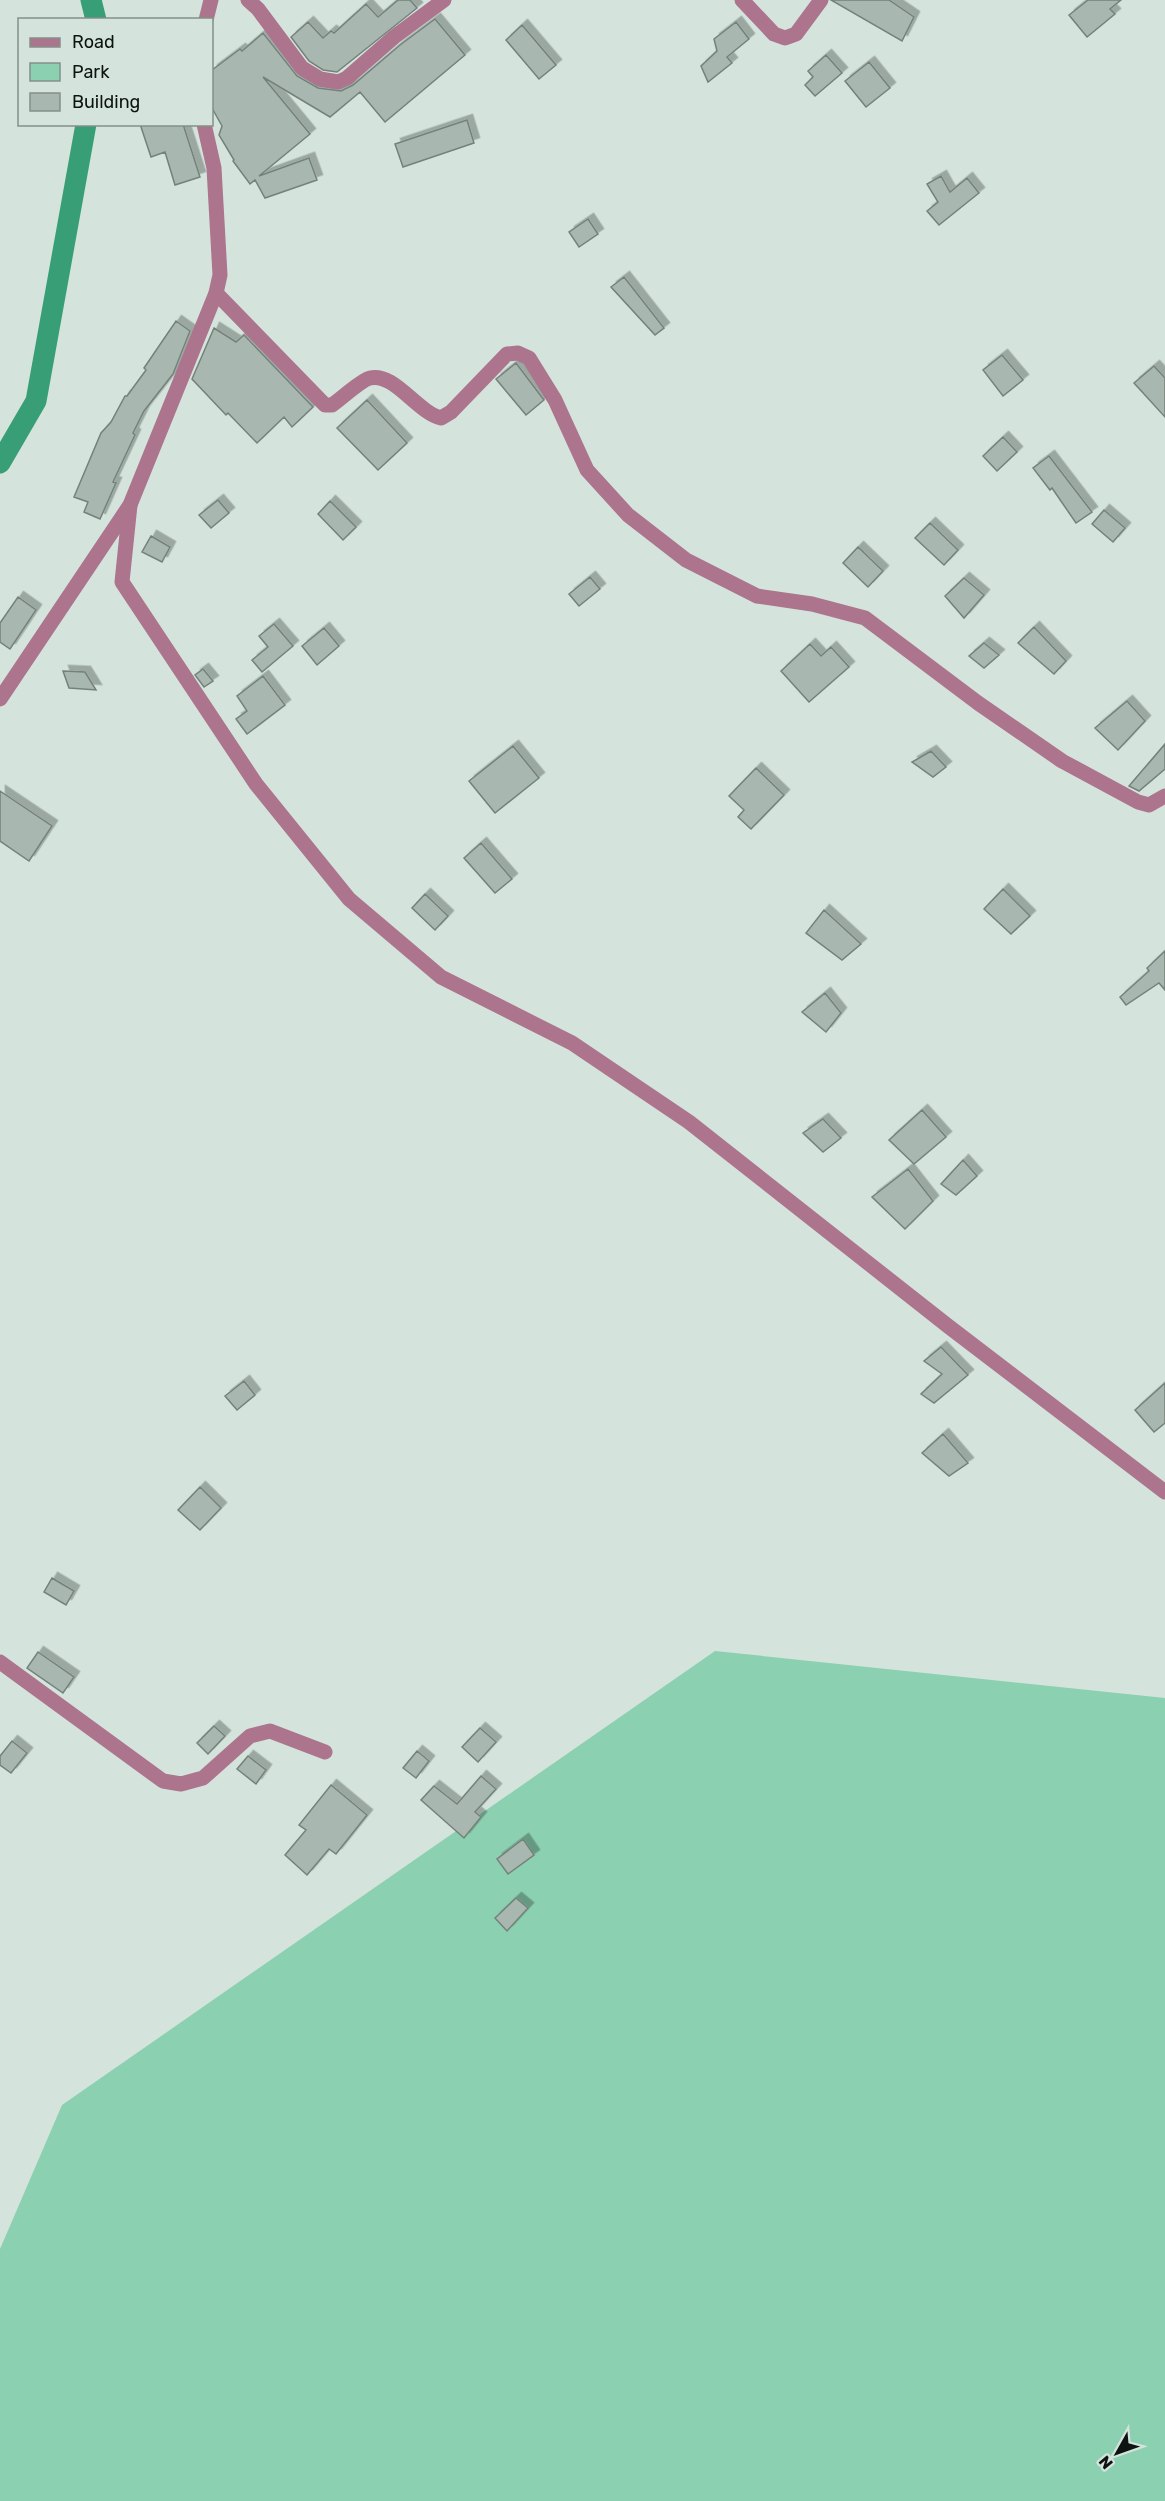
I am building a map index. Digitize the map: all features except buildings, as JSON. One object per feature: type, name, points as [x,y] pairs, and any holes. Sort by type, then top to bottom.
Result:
[{"type":"street","points":[[206,18],[211,0]]},
{"type":"street","points":[[248,0],[258,9],[302,68],[321,79],[338,82],[347,78],[444,0]]},
{"type":"street","points":[[742,0],[774,34],[785,38],[796,34],[821,0]]},
{"type":"street","points":[[0,699],[130,505],[216,293],[220,275],[214,168],[204,126]]},
{"type":"street","points":[[216,293],[325,405],[332,405],[369,378],[380,378],[392,382],[429,415],[441,418],[451,412],[507,354],[518,353],[529,358],[555,400],[587,470],[628,514],[686,560],[757,596],[812,604],[866,618],[978,703],[1062,761],[1138,802],[1149,805],[1165,796]]},
{"type":"street","points":[[130,505],[122,582],[256,784],[349,898],[441,977],[572,1043],[689,1122],[1165,1492]]},
{"type":"street","points":[[0,1662],[163,1781],[182,1784],[203,1778],[250,1736],[270,1731],[325,1752]]},
{"type":"green space","points":[[715,1651],[1165,1698],[1165,2501],[0,2501],[0,2249],[62,2105]]},
{"type":"waterway","points":[[91,0],[96,18]]},
{"type":"waterway","points":[[0,463],[36,401],[86,126]]}]
